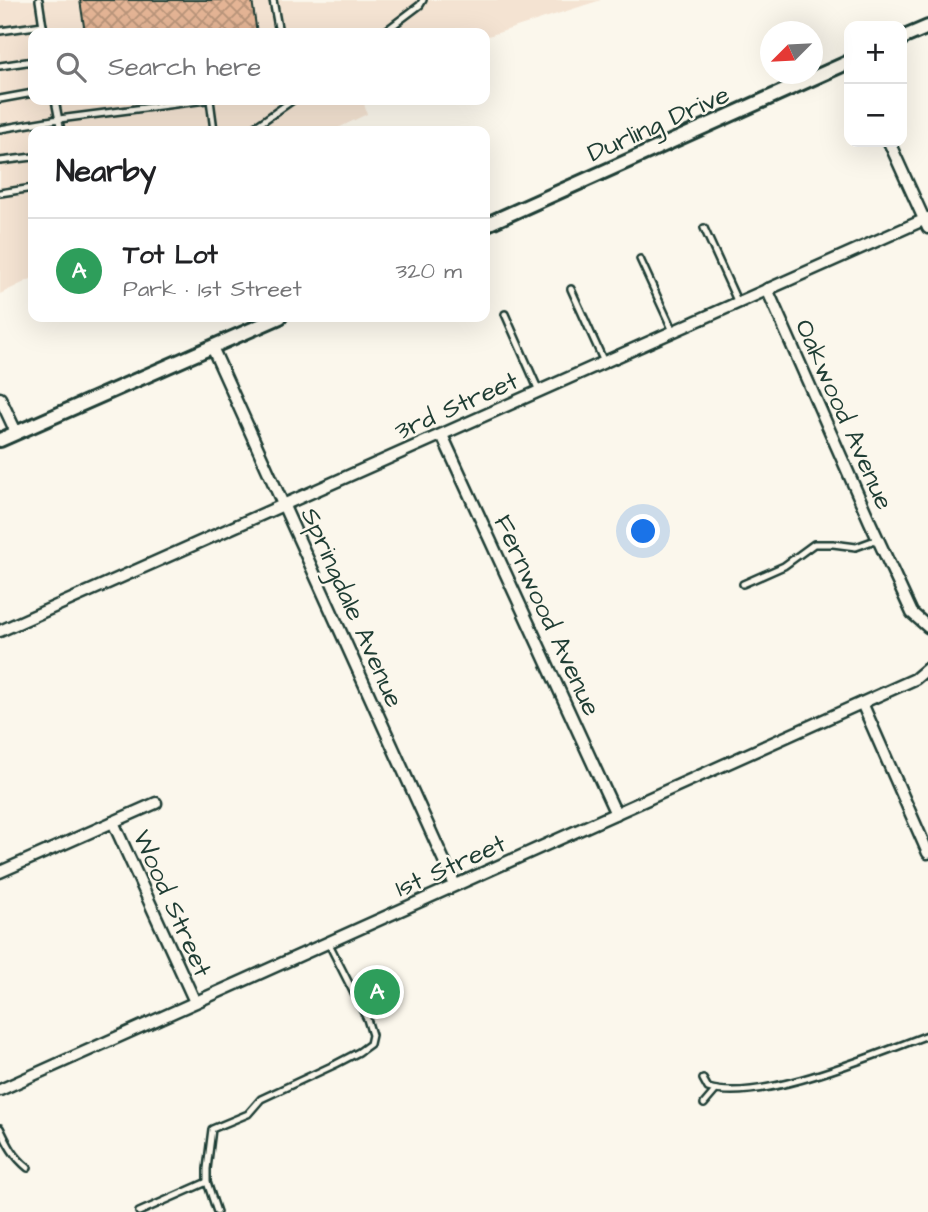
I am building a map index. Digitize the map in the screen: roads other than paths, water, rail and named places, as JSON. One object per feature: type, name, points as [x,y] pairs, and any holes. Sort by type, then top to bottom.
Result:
[{"type":"street","points":[[907,36],[928,27]]},
{"type":"street","name":"Durling Drive","points":[[490,223],[844,64]]},
{"type":"street","points":[[891,147],[927,222]]},
{"type":"street","name":"3rd Street","points":[[0,631],[767,289],[927,222]]},
{"type":"street","name":"Oakwood Avenue","points":[[767,289],[912,613],[928,627]]},
{"type":"street","points":[[0,440],[268,322]]},
{"type":"street","name":"Springdale Avenue","points":[[212,347],[455,885]]},
{"type":"street","points":[[0,398],[16,432]]},
{"type":"street","name":"Fernwood Avenue","points":[[442,435],[616,814]]},
{"type":"street","name":"1st Street","points":[[0,1090],[918,678],[928,668]]},
{"type":"street","points":[[862,703],[928,853]]},
{"type":"street","points":[[0,872],[156,803]]},
{"type":"street","name":"Wood Street","points":[[113,822],[195,1002]]},
{"type":"lane","points":[[39,0],[43,28]]},
{"type":"lane","points":[[273,0],[278,28]]},
{"type":"lane","points":[[390,28],[423,0]]},
{"type":"lane","points":[[0,31],[43,25]]},
{"type":"lane","points":[[0,66],[28,62]]},
{"type":"lane","points":[[0,99],[28,94]]},
{"type":"lane","points":[[56,105],[60,126]]},
{"type":"lane","points":[[0,129],[169,105]]},
{"type":"lane","points":[[209,105],[213,126]]},
{"type":"lane","points":[[256,126],[286,105]]},
{"type":"lane","points":[[0,161],[28,158]]},
{"type":"lane","points":[[0,193],[28,189]]},
{"type":"lane","points":[[704,228],[738,303]]},
{"type":"lane","points":[[640,259],[673,331]]},
{"type":"lane","points":[[571,289],[604,362]]},
{"type":"lane","points":[[505,314],[539,391]]},
{"type":"lane","points":[[743,584],[784,566],[814,544],[856,547],[878,539]]},
{"type":"lane","points":[[217,1212],[206,1182],[212,1129],[248,1114],[261,1099],[336,1064],[370,1044],[372,1035],[367,1019],[328,942]]},
{"type":"lane","points":[[702,1079],[708,1088],[721,1092],[782,1084],[928,1035]]},
{"type":"lane","points":[[704,1104],[716,1090]]},
{"type":"lane","points":[[0,1128],[16,1159],[28,1168]]},
{"type":"lane","points":[[139,1212],[206,1182]]},
{"type":"place","name":"Tot Lot","points":[[377,992]]}]
